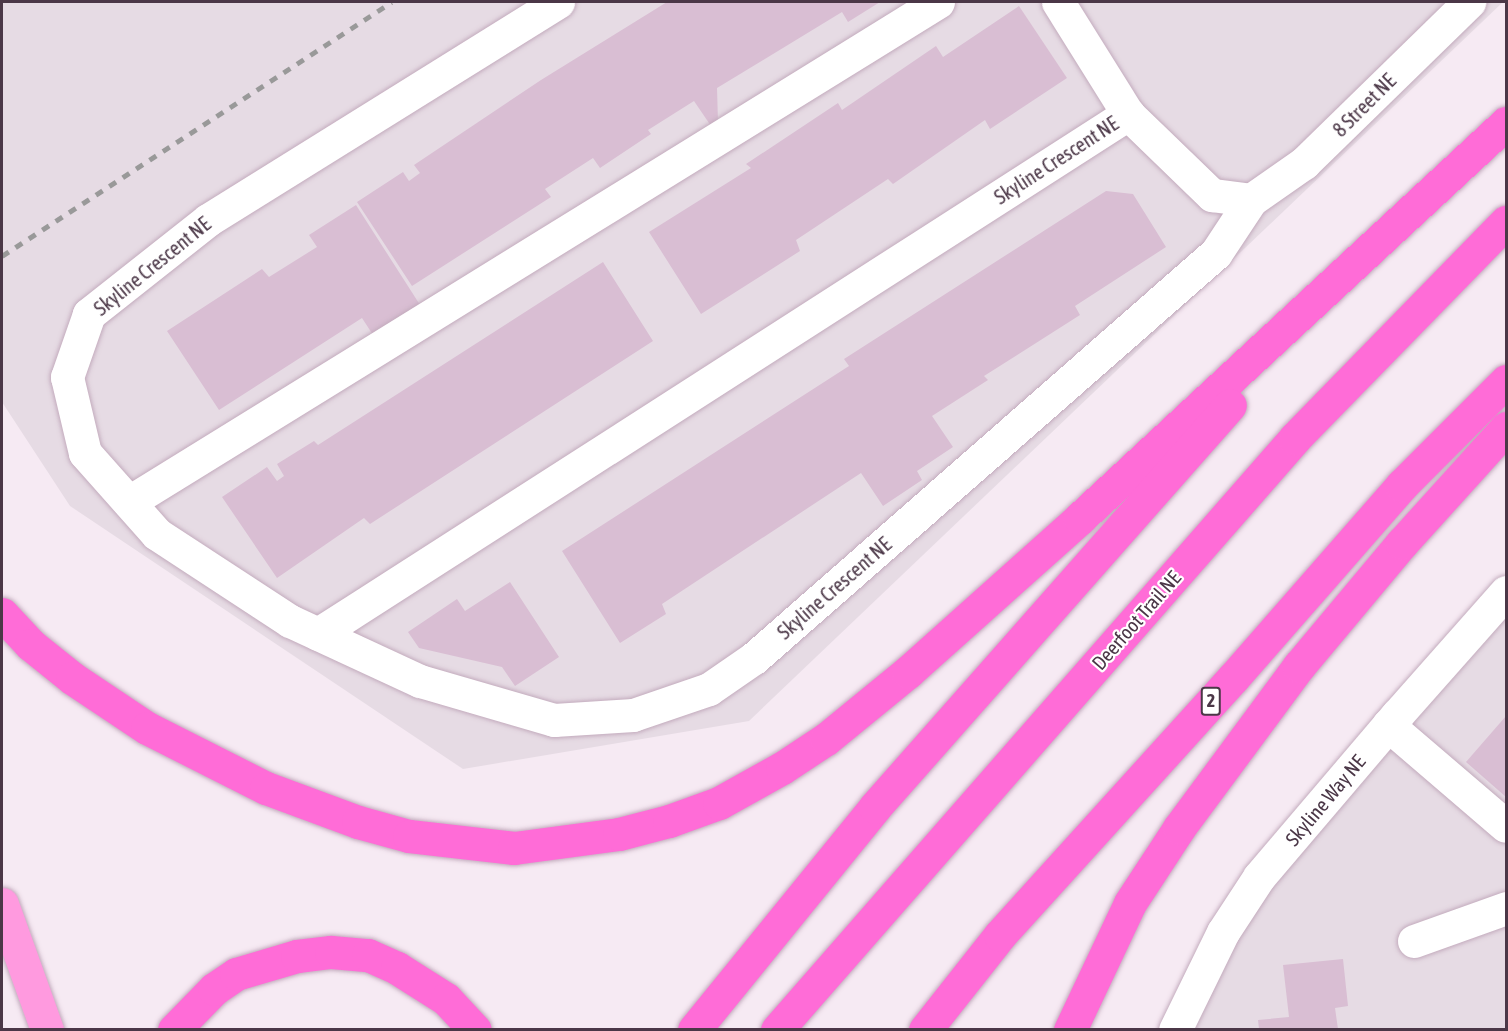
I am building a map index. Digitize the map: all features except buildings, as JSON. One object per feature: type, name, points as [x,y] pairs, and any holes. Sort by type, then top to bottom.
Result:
[{"type":"highway","points":[[2,614],[31,645],[72,678],[147,728],[266,788],[358,822],[409,836],[514,848],[619,834],[669,821],[719,803],[782,768],[826,739],[908,672],[1080,518],[1506,123]]},
{"type":"highway","points":[[694,1029],[875,807],[1254,378],[1506,131]]},
{"type":"highway","name":"Deerfoot Trail NE","points":[[777,1029],[1295,438],[1506,222]]},
{"type":"highway","name":"2","points":[[925,1029],[1000,935],[1234,677],[1402,485],[1506,381]]},
{"type":"highway","points":[[1070,1029],[1130,903],[1179,828],[1299,666],[1402,543],[1506,428]]},
{"type":"highway","points":[[174,1029],[214,989],[236,974],[297,956],[331,952],[368,955],[397,968],[446,999],[475,1029]]},
{"type":"main road","points":[[2,904],[47,1029]]},
{"type":"street","name":"Skyline Crescent NE","points":[[558,2],[208,220],[89,314],[67,377],[85,453],[157,534],[290,621],[420,681],[554,720],[633,715],[709,689],[754,658],[1216,253],[1251,200]]},
{"type":"street","points":[[129,502],[938,2]]},
{"type":"street","points":[[1058,2],[1128,114],[1212,195],[1251,200]]},
{"type":"street","name":"8 Street NE","points":[[1251,200],[1304,163],[1469,2]]},
{"type":"street","name":"Skyline Crescent NE","points":[[318,634],[1128,114]]},
{"type":"street","name":"Skyline Way NE","points":[[1175,1029],[1198,980],[1238,907],[1388,725],[1506,592]]},
{"type":"street","points":[[1388,725],[1506,826]]},
{"type":"street","points":[[1414,941],[1506,908]]},
{"type":"shaded area","points":[[2,2],[1503,2],[749,721],[463,769],[70,506],[2,402]]},
{"type":"shaded area","points":[[1506,592],[1506,1029],[1175,1030],[1198,980]]},
{"type":"railway","points":[[2,256],[391,2]]}]
